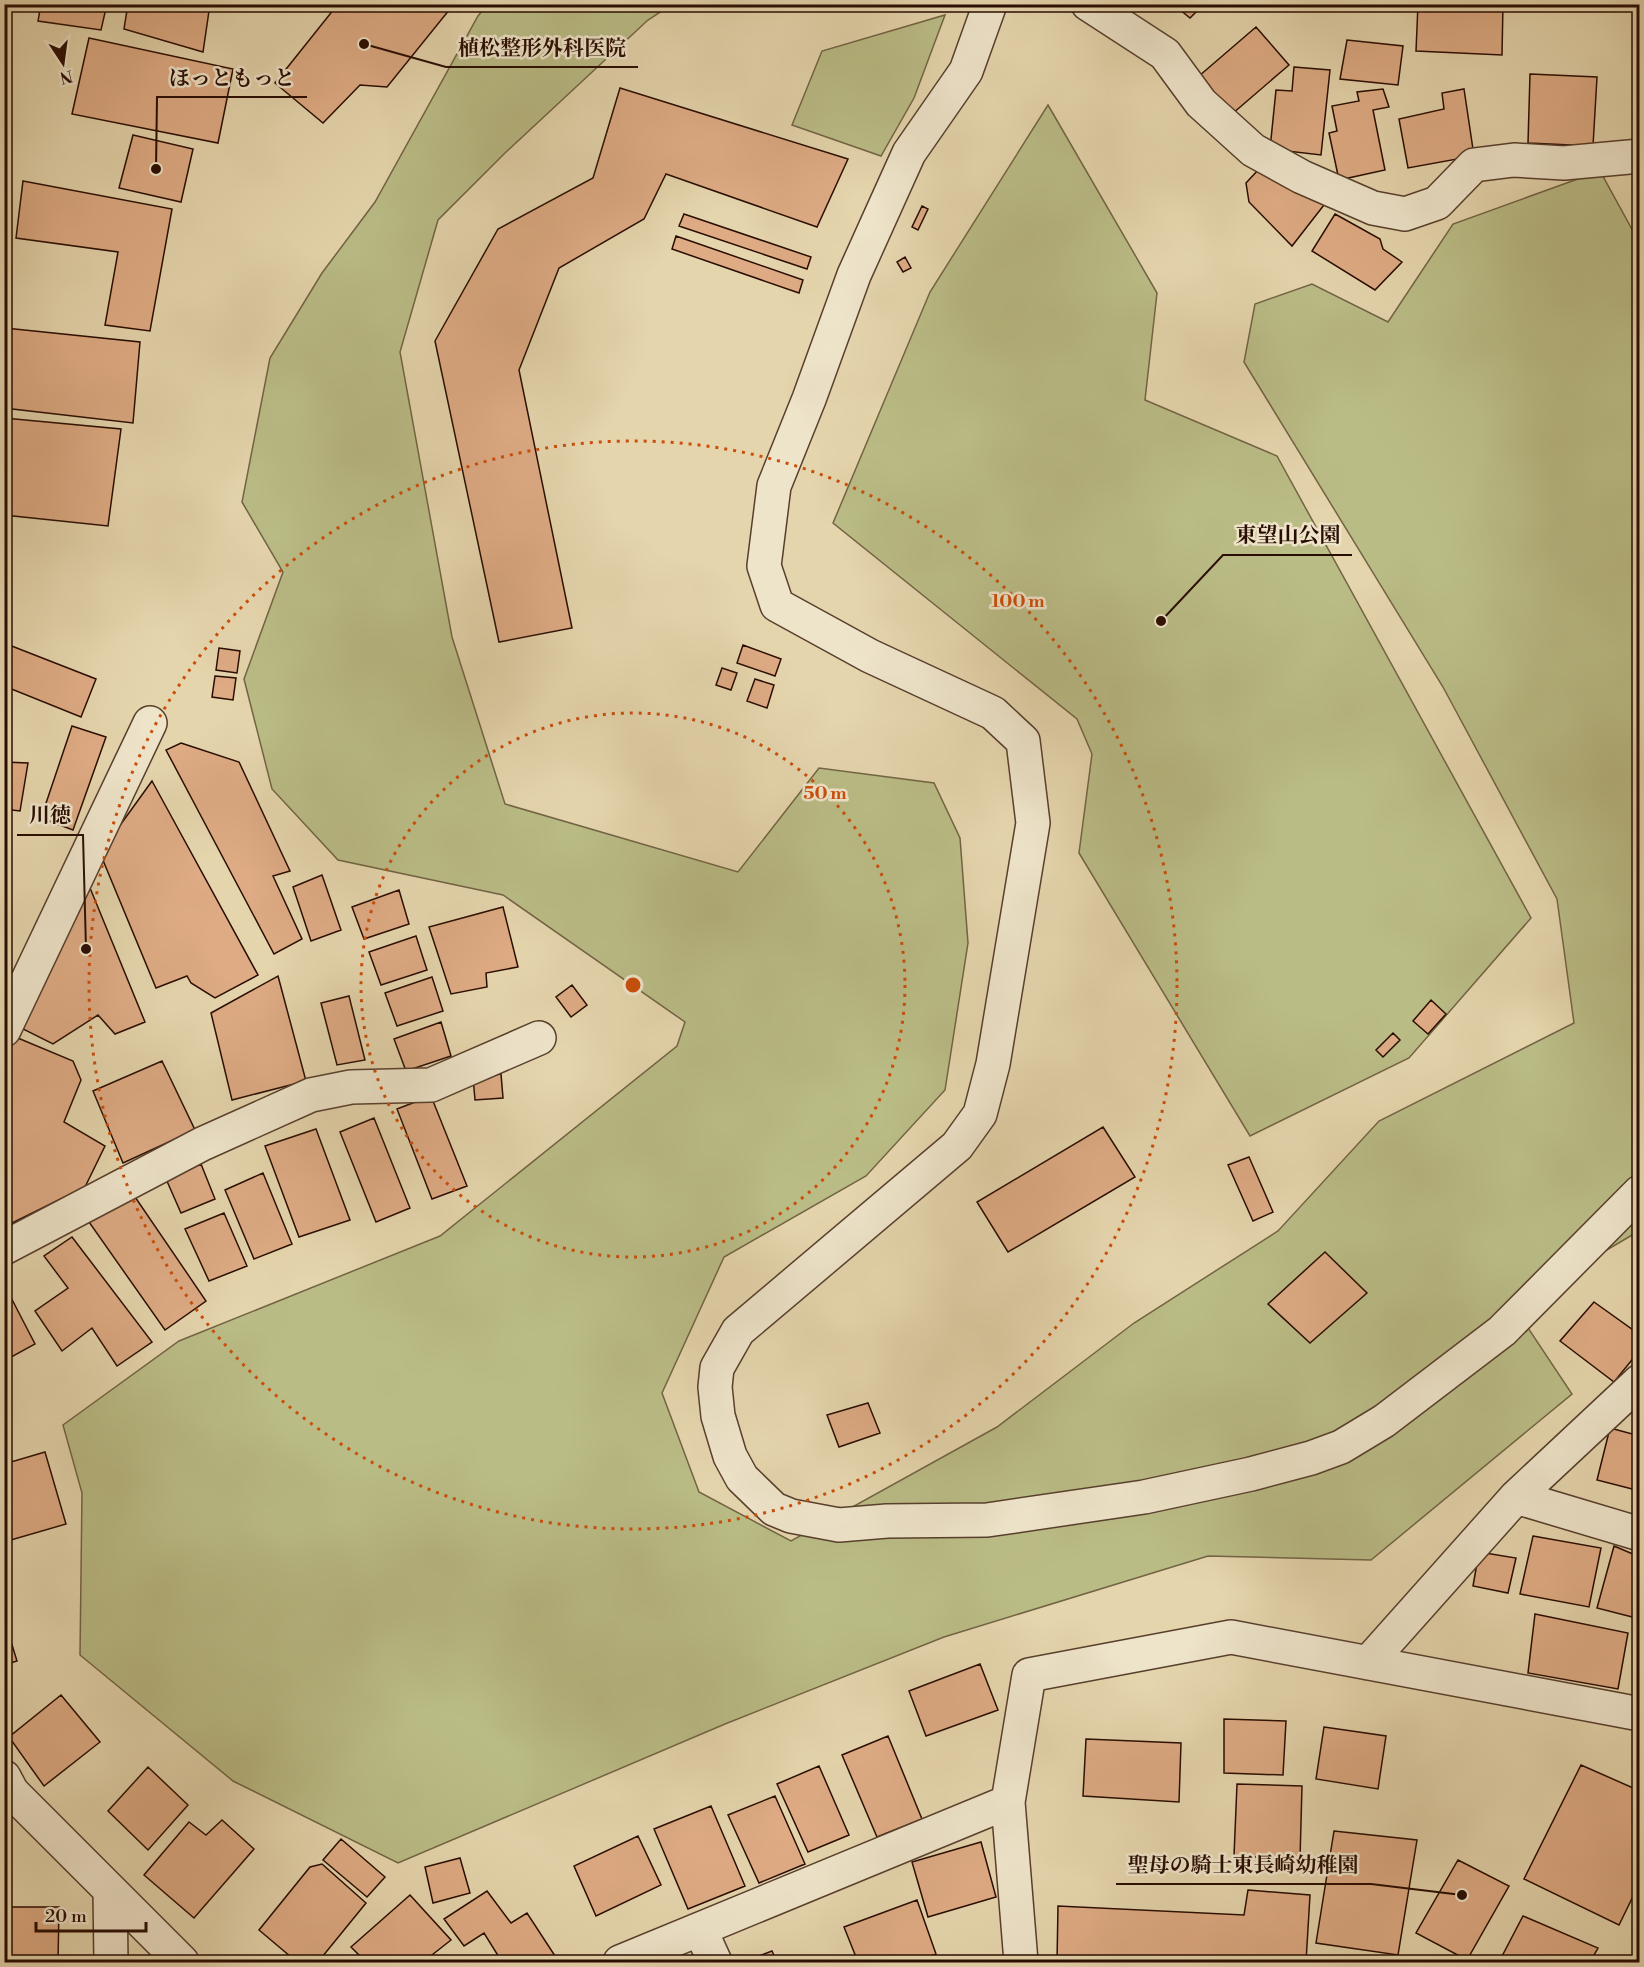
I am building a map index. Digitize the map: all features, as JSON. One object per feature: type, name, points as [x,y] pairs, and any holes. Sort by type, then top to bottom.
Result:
[{"type":"street","points":[[990,4],[966,71],[909,153],[855,275],[774,486],[764,566],[777,605],[870,656],[993,713],[1023,741],[1033,823],[999,1030],[980,1114],[957,1146],[738,1331],[717,1368],[715,1387],[718,1416],[730,1456],[742,1478],[774,1509],[791,1516],[839,1525],[887,1521],[999,1518],[1144,1497],[1251,1474],[1311,1458],[1341,1447],[1384,1421],[1502,1331],[1640,1192]]},
{"type":"street","points":[[1088,4],[1165,54],[1201,103],[1253,150],[1302,177],[1373,208],[1405,214],[1437,203],[1474,165],[1514,160],[1564,163],[1640,156]]},
{"type":"street","points":[[4,1030],[150,723]]},
{"type":"street","points":[[4,1248],[202,1144],[311,1095],[351,1087],[431,1085],[539,1038]]},
{"type":"street","points":[[1368,1663],[1516,1497],[1640,1381]]},
{"type":"street","points":[[1516,1497],[1640,1534]]},
{"type":"street","points":[[1021,1962],[1008,1802],[1029,1675],[1231,1637],[1368,1663],[1637,1707]]},
{"type":"street","points":[[4,1777],[12,1792],[183,1962]]},
{"type":"street","points":[[620,1962],[1008,1802]]},
{"type":"street","points":[[111,1890],[111,1962]]},
{"type":"street","points":[[700,1929],[715,1962]]},
{"type":"green space","points":[[487,5],[671,5],[648,20],[505,153],[438,220],[400,352],[452,637],[505,804],[738,872],[819,768],[934,783],[960,838],[968,943],[945,1090],[866,1176],[724,1257],[662,1393],[699,1492],[791,1541],[997,1427],[1134,1323],[1278,1231],[1379,1121],[1574,1023],[1557,899],[1443,687],[1244,362],[1255,304],[1312,284],[1388,322],[1453,224],[1600,171],[1640,244],[1639,1231],[1561,1277],[1524,1322],[1572,1394],[1371,1560],[1208,1556],[944,1637],[725,1724],[398,1863],[233,1781],[80,1655],[82,1493],[63,1425],[179,1341],[440,1236],[677,1046],[685,1022],[503,895],[338,860],[272,789],[244,679],[283,572],[242,502],[270,358],[322,273],[375,202],[478,16]]},
{"type":"green space","points":[[945,15],[914,98],[881,156],[792,125],[822,51]]},
{"type":"green space","points":[[1048,105],[1157,293],[1145,400],[1277,456],[1531,918],[1409,1058],[1250,1136],[1079,853],[1092,754],[1077,719],[833,523],[930,292]]},
{"type":"building","points":[[41,4],[107,4],[101,30],[38,21]]},
{"type":"building","points":[[128,4],[210,4],[203,52],[124,29]]},
{"type":"building","points":[[338,4],[454,4],[387,87],[360,85],[323,123],[275,83]]},
{"type":"building","points":[[1173,4],[1204,4],[1190,18]]},
{"type":"building","points":[[1418,4],[1503,4],[1502,55],[1416,51]]},
{"type":"building","points":[[1256,27],[1289,65],[1232,114],[1199,76]]},
{"type":"building","points":[[89,38],[233,69],[218,143],[72,114]]},
{"type":"building","points":[[1347,40],[1403,46],[1398,85],[1340,79]]},
{"type":"building","points":[[1294,67],[1330,70],[1321,155],[1270,149],[1276,90],[1292,91]]},
{"type":"building","points":[[1530,74],[1597,77],[1593,146],[1528,143]]},
{"type":"building","points":[[620,88],[848,159],[817,227],[666,174],[644,219],[559,268],[519,370],[572,628],[499,642],[435,341],[498,229],[593,178]]},
{"type":"building","points":[[1383,89],[1389,107],[1373,110],[1385,170],[1339,180],[1329,133],[1337,131],[1332,106],[1359,101],[1357,92]]},
{"type":"building","points":[[1464,89],[1474,156],[1408,168],[1399,119],[1444,109],[1442,93]]},
{"type":"building","points":[[133,135],[193,149],[181,202],[119,188]]},
{"type":"building","points":[[1260,168],[1324,205],[1292,246],[1249,202],[1246,183]]},
{"type":"building","points":[[23,181],[172,209],[150,331],[105,325],[118,252],[16,238]]},
{"type":"building","points":[[922,206],[928,209],[918,230],[912,227]]},
{"type":"building","points":[[684,214],[811,257],[807,269],[679,226]]},
{"type":"building","points":[[1335,214],[1380,239],[1383,249],[1402,262],[1375,290],[1312,251]]},
{"type":"building","points":[[676,236],[803,280],[799,293],[672,249]]},
{"type":"building","points":[[905,257],[911,268],[903,272],[897,262]]},
{"type":"building","points":[[5,328],[140,342],[133,423],[4,408]]},
{"type":"building","points":[[4,418],[121,429],[108,526],[4,515]]},
{"type":"building","points":[[4,643],[96,679],[81,717],[4,686]]},
{"type":"building","points":[[743,645],[781,659],[775,676],[737,663]]},
{"type":"building","points":[[219,648],[240,651],[237,673],[216,670]]},
{"type":"building","points":[[722,668],[737,673],[731,690],[716,685]]},
{"type":"building","points":[[215,676],[236,678],[233,700],[212,697]]},
{"type":"building","points":[[755,679],[774,685],[767,708],[747,701]]},
{"type":"building","points":[[72,726],[106,737],[73,830],[41,818]]},
{"type":"building","points":[[181,743],[239,762],[290,871],[273,876],[302,939],[274,954],[166,750]]},
{"type":"building","points":[[4,762],[28,763],[20,811],[4,809]]},
{"type":"building","points":[[152,781],[258,975],[215,998],[191,983],[187,976],[156,988],[100,853]]},
{"type":"building","points":[[322,875],[341,930],[311,941],[293,887]]},
{"type":"building","points":[[88,883],[145,1022],[115,1034],[98,1015],[53,1044],[21,1028]]},
{"type":"building","points":[[399,890],[409,924],[364,939],[352,907]]},
{"type":"building","points":[[503,907],[518,967],[486,973],[487,987],[451,994],[429,927]]},
{"type":"building","points":[[416,936],[427,970],[381,985],[369,952]]},
{"type":"building","points":[[278,976],[306,1081],[232,1100],[211,1013]]},
{"type":"building","points":[[432,977],[443,1011],[397,1026],[385,993]]},
{"type":"building","points":[[572,985],[587,1005],[571,1017],[556,997]]},
{"type":"building","points":[[349,996],[365,1060],[337,1065],[321,1003]]},
{"type":"building","points":[[1431,1000],[1446,1014],[1428,1034],[1413,1021]]},
{"type":"building","points":[[441,1022],[451,1056],[406,1071],[394,1039]]},
{"type":"building","points":[[1393,1033],[1400,1040],[1383,1057],[1376,1050]]},
{"type":"building","points":[[13,1036],[73,1061],[81,1080],[64,1122],[105,1146],[85,1187],[4,1227],[4,1053]]},
{"type":"building","points":[[162,1061],[195,1130],[123,1163],[93,1091]]},
{"type":"building","points":[[501,1074],[503,1098],[475,1100],[473,1077]]},
{"type":"building","points":[[431,1096],[467,1186],[432,1199],[397,1109]]},
{"type":"building","points":[[374,1118],[410,1208],[376,1222],[340,1132]]},
{"type":"building","points":[[1103,1127],[1135,1177],[1008,1252],[977,1202]]},
{"type":"building","points":[[316,1129],[350,1220],[299,1237],[265,1146]]},
{"type":"building","points":[[1249,1157],[1273,1212],[1253,1221],[1228,1165]]},
{"type":"building","points":[[201,1164],[215,1199],[181,1213],[166,1179]]},
{"type":"building","points":[[263,1173],[292,1244],[254,1259],[225,1190]]},
{"type":"building","points":[[133,1194],[206,1301],[165,1330],[89,1222]]},
{"type":"building","points":[[224,1213],[247,1266],[209,1281],[185,1229]]},
{"type":"building","points":[[72,1237],[152,1342],[117,1366],[92,1328],[62,1351],[35,1311],[68,1288],[44,1256]]},
{"type":"building","points":[[1325,1252],[1367,1293],[1310,1343],[1268,1304]]},
{"type":"building","points":[[4,1284],[35,1344],[4,1361]]},
{"type":"building","points":[[1594,1302],[1640,1335],[1640,1350],[1614,1382],[1560,1341]]},
{"type":"building","points":[[868,1403],[880,1433],[839,1447],[827,1415]]},
{"type":"building","points":[[1610,1428],[1640,1436],[1640,1491],[1597,1480]]},
{"type":"building","points":[[45,1452],[66,1524],[4,1542],[4,1464]]},
{"type":"building","points":[[1533,1536],[1601,1548],[1589,1607],[1520,1594]]},
{"type":"building","points":[[1614,1546],[1640,1557],[1640,1619],[1597,1608]]},
{"type":"building","points":[[1479,1552],[1516,1558],[1508,1593],[1473,1586]]},
{"type":"building","points":[[1535,1614],[1628,1633],[1618,1689],[1528,1673]]},
{"type":"building","points":[[4,1619],[17,1661],[4,1665]]},
{"type":"building","points":[[980,1664],[998,1710],[926,1736],[909,1691]]},
{"type":"building","points":[[61,1695],[100,1742],[44,1786],[9,1737]]},
{"type":"building","points":[[1224,1719],[1286,1721],[1283,1775],[1224,1773]]},
{"type":"building","points":[[1324,1727],[1386,1736],[1378,1789],[1316,1779]]},
{"type":"building","points":[[888,1736],[922,1819],[877,1837],[842,1755]]},
{"type":"building","points":[[1086,1739],[1181,1743],[1179,1802],[1083,1796]]},
{"type":"building","points":[[1581,1765],[1640,1791],[1640,1882],[1619,1925],[1524,1879]]},
{"type":"building","points":[[819,1766],[849,1835],[808,1852],[777,1784]]},
{"type":"building","points":[[148,1767],[188,1805],[148,1850],[108,1811]]},
{"type":"building","points":[[1237,1784],[1302,1786],[1300,1859],[1234,1856]]},
{"type":"building","points":[[775,1796],[805,1864],[759,1883],[728,1815]]},
{"type":"building","points":[[711,1806],[745,1886],[688,1909],[654,1829]]},
{"type":"building","points":[[222,1820],[254,1849],[194,1918],[144,1875],[189,1822],[206,1835]]},
{"type":"building","points":[[1334,1831],[1417,1840],[1398,1955],[1316,1943]]},
{"type":"building","points":[[638,1836],[661,1885],[596,1916],[574,1866]]},
{"type":"building","points":[[341,1839],[385,1877],[367,1897],[323,1860]]},
{"type":"building","points":[[981,1842],[996,1897],[928,1917],[912,1862]]},
{"type":"building","points":[[460,1858],[470,1893],[433,1903],[425,1867]]},
{"type":"building","points":[[1458,1860],[1509,1886],[1467,1960],[1416,1933]]},
{"type":"building","points":[[322,1864],[366,1903],[318,1962],[297,1962],[259,1930],[310,1867]]},
{"type":"building","points":[[1248,1890],[1310,1895],[1306,1962],[1057,1962],[1058,1906],[1244,1915]]},
{"type":"building","points":[[487,1891],[511,1923],[527,1913],[559,1962],[502,1962],[484,1933],[464,1946],[444,1919]]},
{"type":"building","points":[[410,1895],[451,1940],[423,1962],[366,1962],[351,1947]]},
{"type":"building","points":[[917,1900],[936,1954],[913,1962],[858,1962],[844,1927]]},
{"type":"building","points":[[4,1907],[59,1907],[58,1962],[4,1962]]},
{"type":"building","points":[[1523,1916],[1598,1948],[1590,1962],[1499,1962]]},
{"type":"building","points":[[772,1951],[777,1962],[743,1962]]},
{"type":"place","name":"植松整形外科医院","points":[[364,44]]},
{"type":"place","name":"ほっともっと","points":[[156,169]]},
{"type":"place","name":"東望山公園","points":[[1161,621]]},
{"type":"place","name":"川徳","points":[[86,949]]},
{"type":"place","name":"聖母の騎士東長崎幼稚園","points":[[1462,1895]]}]
